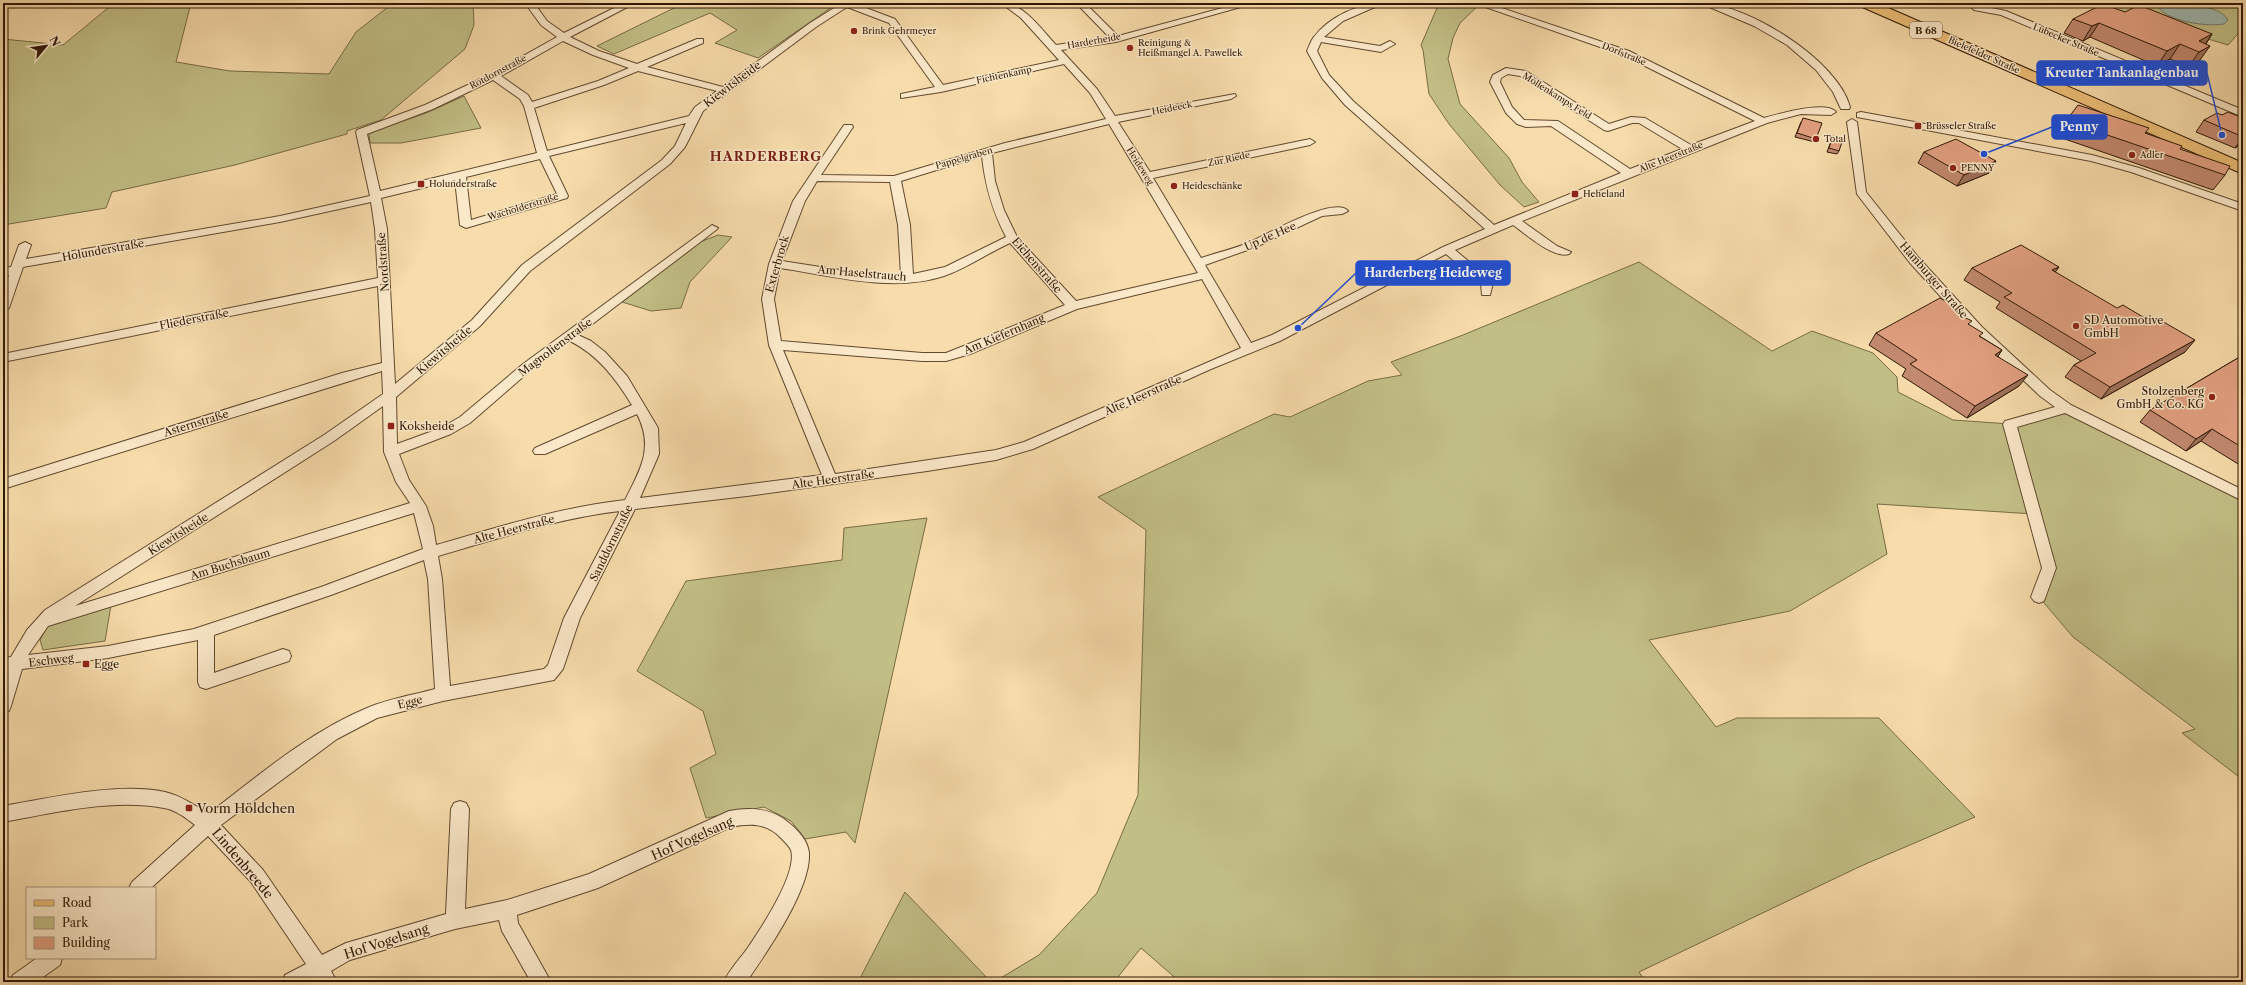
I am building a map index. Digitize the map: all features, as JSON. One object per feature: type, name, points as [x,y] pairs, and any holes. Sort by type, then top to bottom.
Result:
[{"type":"main road","name":"Bielefelder Straße","points":[[1865,3],[2243,169]]},
{"type":"street","points":[[529,3],[544,23],[563,36],[596,53],[636,67],[723,90]]},
{"type":"street","name":"Rotdornstraße","points":[[361,132],[429,107],[494,76],[563,36],[631,3]]},
{"type":"street","points":[[848,3],[896,25],[941,88]]},
{"type":"street","name":"Kiewitsheide","points":[[3,706],[9,665],[40,623],[50,614],[329,438],[390,394],[476,323],[526,268],[666,162],[680,147],[693,118],[699,110],[723,90],[813,25],[848,3]]},
{"type":"street","name":"Heideweg","points":[[1005,3],[1024,16],[1094,91],[1148,176],[1248,349]]},
{"type":"street","points":[[1080,3],[1116,39]]},
{"type":"street","points":[[1215,3],[1224,10]]},
{"type":"street","name":"Harderheide","points":[[1054,48],[1116,39],[1251,3]]},
{"type":"street","points":[[1380,3],[1333,23],[1317,39],[1312,51],[1324,76],[1344,98],[1493,230]]},
{"type":"street","name":"Dorfstraße","points":[[1478,3],[1626,53],[1763,121]]},
{"type":"street","points":[[1704,3],[1750,21],[1794,45],[1811,59],[1828,78],[1843,99],[1848,118]]},
{"type":"street","name":"Lübecker Straße","points":[[1981,5],[2243,114]]},
{"type":"street","points":[[1317,39],[1381,49],[1390,44]]},
{"type":"street","points":[[529,106],[601,83],[700,41]]},
{"type":"street","name":"Fichtenkamp","points":[[905,96],[1066,61]]},
{"type":"street","name":"Möllenkamps Feld","points":[[1630,174],[1554,123],[1541,121],[1527,124],[1514,118],[1495,82],[1496,77],[1506,71],[1523,72],[1608,128],[1631,120],[1641,120],[1690,149]]},
{"type":"street","name":"Wacholderstraße","points":[[460,174],[466,225],[563,196],[543,154],[529,106],[524,97],[494,76]]},
{"type":"street","name":"Heideeck","points":[[1113,121],[1231,96]]},
{"type":"street","points":[[1845,107],[1836,107],[1848,118],[1903,123],[2092,158],[2135,170],[2243,208]]},
{"type":"street","name":"Alte Heerstraße","points":[[200,634],[326,591],[431,552],[544,520],[591,509],[630,503],[712,496],[988,457],[1028,446],[1306,324],[1447,249],[1514,220],[1690,149],[1763,121],[1801,111],[1848,118]]},
{"type":"street","name":"Holunderstraße","points":[[3,272],[18,267],[280,219],[376,197],[460,174],[693,118]]},
{"type":"street","name":"Hamburger Straße","points":[[1848,118],[1861,192],[1914,260],[1978,330],[2045,393],[2066,408],[2243,496]]},
{"type":"street","name":"Pappelgraben","points":[[814,178],[894,179],[987,151],[1113,121]]},
{"type":"street","name":"Exterbrock","points":[[831,478],[804,419],[775,345],[768,299],[775,264],[799,201],[832,147],[848,127]]},
{"type":"street","name":"Nordstraße","points":[[361,132],[376,197],[381,229],[390,394]]},
{"type":"street","name":"Zur Riede","points":[[1148,176],[1310,142]]},
{"type":"street","name":"Eichenstraße","points":[[987,151],[990,181],[997,207],[1012,238],[1073,306]]},
{"type":"street","points":[[894,179],[904,225],[907,279]]},
{"type":"street","name":"Up de Hee","points":[[1198,263],[1252,245],[1320,213],[1342,210]]},
{"type":"street","points":[[1514,220],[1553,248],[1565,252]]},
{"type":"street","name":"Magnolienstraße","points":[[391,452],[446,431],[465,420],[527,367],[712,228]]},
{"type":"street","name":"Am Haselstrauch","points":[[775,264],[840,273],[907,279],[940,273],[1012,238]]},
{"type":"street","points":[[3,308],[26,245]]},
{"type":"street","points":[[1447,249],[1487,283],[1486,292]]},
{"type":"street","name":"Am Kiefernhang","points":[[775,345],[922,357],[946,356],[966,351],[1073,306],[1205,275]]},
{"type":"street","name":"Fliederstraße","points":[[3,358],[384,281]]},
{"type":"street","name":"Sanddornstraße","points":[[548,675],[554,669],[572,618],[643,480],[652,454],[651,428],[640,407],[622,379],[601,355],[588,344],[569,335]]},
{"type":"street","name":"Asternstraße","points":[[3,484],[339,378],[389,365]]},
{"type":"street","points":[[390,394],[391,452],[403,482],[419,506],[426,526],[431,552],[437,602],[443,694]]},
{"type":"street","points":[[540,451],[640,407]]},
{"type":"street","points":[[2039,597],[2049,568],[2010,424],[2066,408]]},
{"type":"street","name":"Am Buchsbaum","points":[[40,623],[419,506]]},
{"type":"street","points":[[200,634],[206,682],[283,656]]},
{"type":"street","name":"Eschweg","points":[[9,665],[108,652],[200,634]]},
{"type":"street","name":"Egge","points":[[210,823],[273,775],[348,724],[374,712],[443,694],[548,675]]},
{"type":"street","name":"Lindenbreede","points":[[3,814],[112,798],[166,800],[189,808],[210,823],[279,906],[323,974]]},
{"type":"street","points":[[455,920],[460,809]]},
{"type":"street","name":"Hof Vogelsang","points":[[292,982],[323,974],[346,952],[455,920],[507,910],[592,882],[729,819],[750,815],[763,818],[781,826],[796,841],[800,854],[799,866],[783,909],[734,982]]},
{"type":"street","points":[[139,887],[210,823]]},
{"type":"street","points":[[507,910],[509,924],[541,982]]},
{"type":"street","points":[[20,982],[52,959]]},
{"type":"green space","points":[[114,3],[191,3],[176,62],[230,71],[329,74],[356,32],[393,3],[473,3],[474,25],[465,49],[381,120],[347,131],[347,134],[235,165],[112,192],[106,208],[3,225],[3,39],[63,45]]},
{"type":"green space","points":[[684,3],[838,3],[758,58],[715,43],[737,30],[710,13],[614,54],[597,46]]},
{"type":"green space","points":[[1443,3],[1472,3],[1479,5],[1460,23],[1453,38],[1448,59],[1460,104],[1509,158],[1522,182],[1539,202],[1524,207],[1500,185],[1449,124],[1429,94],[1421,45],[1437,8]]},
{"type":"green space","points":[[2088,3],[2243,3],[2243,28],[2228,45]]},
{"type":"green space","points":[[464,96],[481,128],[401,143],[370,143],[369,135],[371,132],[426,113]]},
{"type":"green space","points":[[718,235],[732,237],[690,282],[681,308],[651,311],[622,302],[700,242]]},
{"type":"green space","points":[[1639,262],[1772,351],[1812,331],[1873,353],[1897,377],[1898,392],[1953,420],[2010,424],[2066,408],[2243,496],[2243,780],[2182,733],[2195,729],[2073,637],[2039,597],[2049,568],[2034,514],[1877,504],[1887,554],[1790,611],[1649,640],[1716,727],[1737,718],[1879,718],[1975,817],[1861,866],[1639,972],[1646,982],[1180,982],[1141,948],[1114,982],[994,982],[1039,955],[1097,893],[1138,795],[1146,530],[1098,497],[1274,414],[1290,417],[1368,381],[1402,375],[1391,362],[1463,335]]},
{"type":"green space","points":[[927,518],[855,843],[846,832],[805,839],[791,821],[764,807],[706,818],[690,768],[716,754],[703,711],[637,671],[686,581],[842,560],[844,528]]},
{"type":"green space","points":[[111,605],[105,641],[43,650],[40,640],[48,625]]},
{"type":"green space","points":[[905,892],[991,982],[858,982]]},
{"type":"water","points":[[2167,5],[2200,6],[2209,8],[2217,11],[2228,20],[2224,24],[2209,25],[2180,20],[2164,13],[2159,8]]},
{"type":"building","points":[[2103,4],[2125,12],[2139,5],[2212,34],[2199,41],[2210,46],[2199,52],[2180,44],[2167,51],[2099,23],[2092,26],[2073,19]]},
{"type":"building","points":[[2078,105],[2149,128],[2145,133],[2182,146],[2180,149],[2230,166],[2225,175],[2066,121]]},
{"type":"building","points":[[2228,112],[2243,118],[2243,137],[2204,120],[2217,113],[2222,115]]},
{"type":"building","points":[[1803,118],[1822,123],[1816,139],[1797,133]]},
{"type":"building","points":[[1833,136],[1843,139],[1839,151],[1829,148]]},
{"type":"building","points":[[1956,139],[1996,161],[1964,175],[1924,152]]},
{"type":"building","name":"SD Automotive GmbH","points":[[2021,245],[2059,267],[2052,270],[2117,308],[2123,305],[2153,323],[2160,320],[2195,340],[2110,387],[2074,365],[2096,353],[2004,297],[2012,293],[1972,268]]},
{"type":"building","points":[[1940,298],[1966,313],[1962,316],[1972,321],[1968,324],[1983,333],[1979,336],[2002,350],[1995,355],[2028,375],[1975,406],[1910,364],[1917,360],[1876,333]]},
{"type":"building","name":"Stolzenberg GmbH & Co. KG","points":[[2243,355],[2243,448],[2212,429],[2196,439],[2150,410]]},
{"type":"place","name":"Brink Gehrmeyer","points":[[854,31]]},
{"type":"place","name":"Reinigung & Heißmangel A. Pawellek","points":[[1130,48]]},
{"type":"place","name":"Brüsseler Straße","points":[[1918,126]]},
{"type":"place","name":"Kreuter Tankanlagenbau","points":[[2222,135]]},
{"type":"place","name":"Total","points":[[1816,139]]},
{"type":"place","name":"Penny","points":[[1984,154]]},
{"type":"place","name":"Adler","points":[[2132,155]]},
{"type":"place","name":"PENNY","points":[[1953,168]]},
{"type":"place","name":"Holunderstraße","points":[[421,184]]},
{"type":"place","name":"Heideschänke","points":[[1174,186]]},
{"type":"place","name":"Heheland","points":[[1575,194]]},
{"type":"place","name":"SD Automotive GmbH","points":[[2076,326]]},
{"type":"place","name":"Harderberg Heideweg","points":[[1298,328]]},
{"type":"place","name":"Stolzenberg GmbH & Co. KG","points":[[2212,397]]},
{"type":"place","name":"Koksheide","points":[[391,426]]},
{"type":"place","name":"Egge","points":[[86,664]]},
{"type":"place","name":"Vorm Höldchen","points":[[189,808]]},
{"type":"district","name":"HARDERBERG","points":[[766,156]]}]
